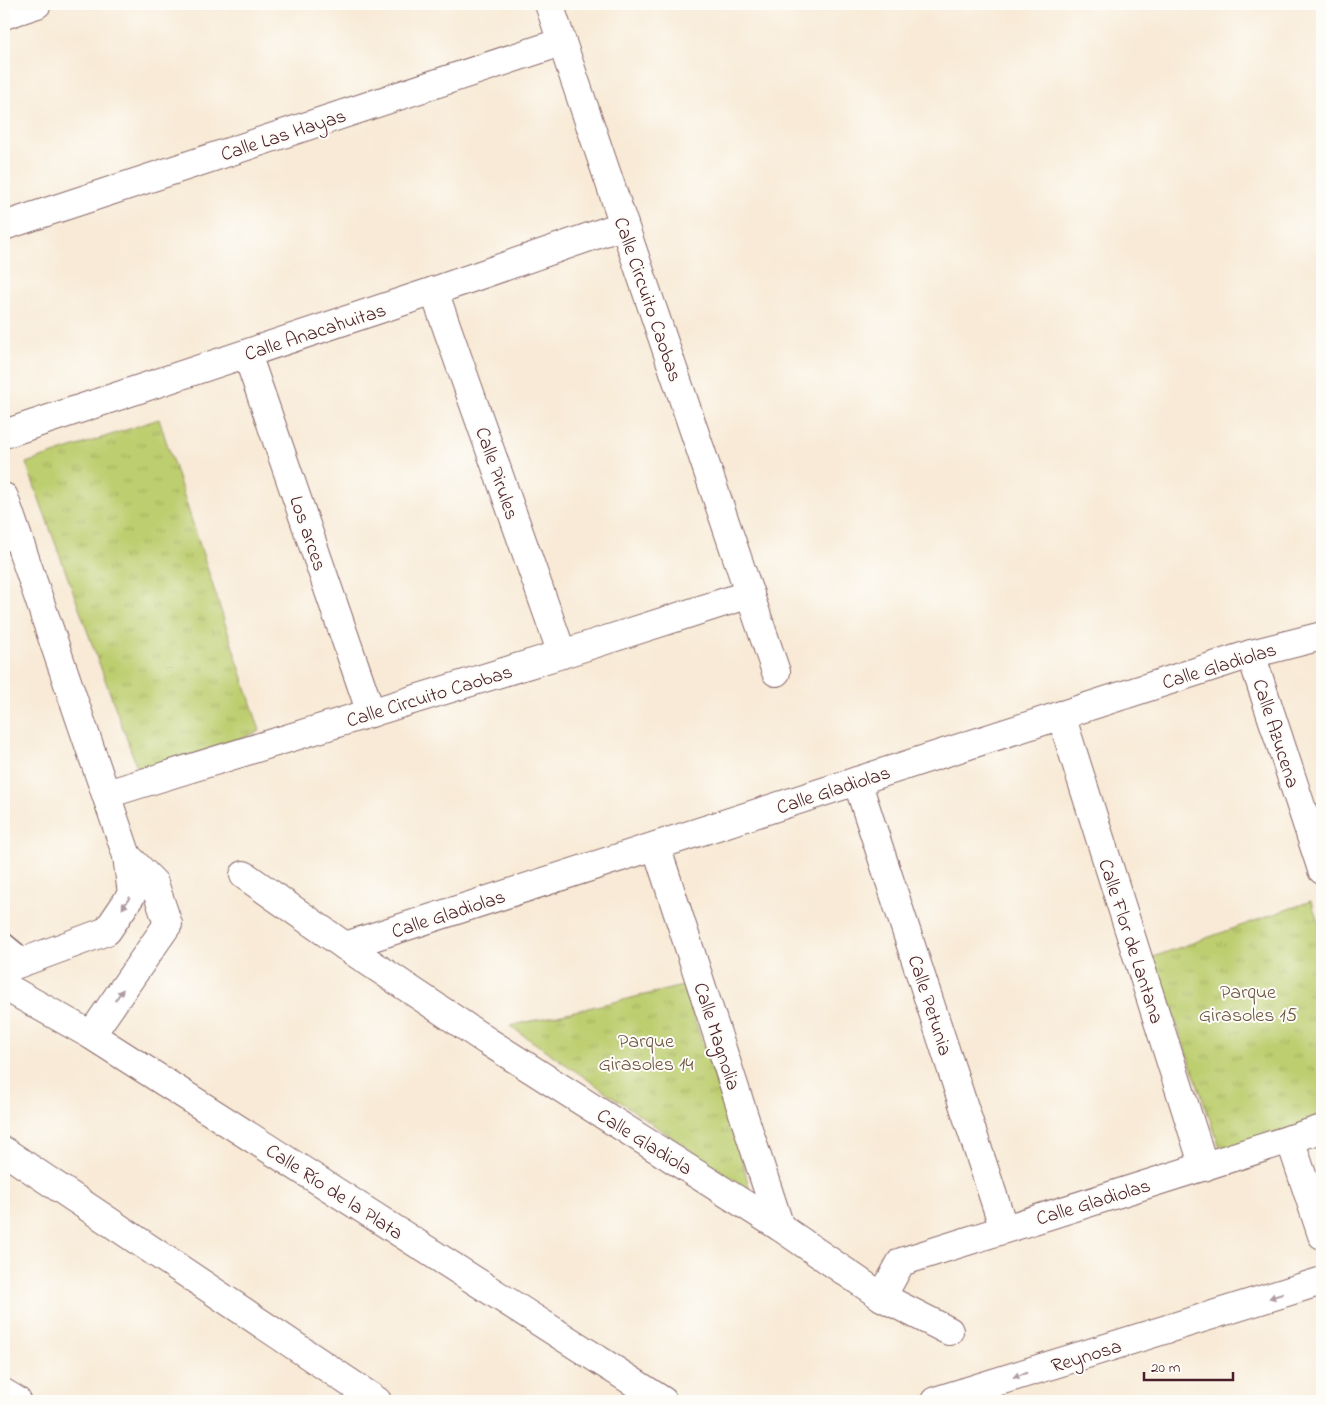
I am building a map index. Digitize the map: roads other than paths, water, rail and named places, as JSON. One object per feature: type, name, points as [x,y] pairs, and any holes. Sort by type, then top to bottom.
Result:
[{"type":"street","points":[[4,15],[37,4]]},
{"type":"street","name":"Calle Circuito Caobas","points":[[549,4],[776,672]]},
{"type":"street","name":"Calle Las Hayas","points":[[4,226],[562,42]]},
{"type":"street","name":"Calle Anacahuitas","points":[[4,434],[434,291],[624,225]]},
{"type":"street","name":"Calle Pirules","points":[[434,291],[562,654]]},
{"type":"street","name":"Los arces","points":[[247,354],[372,713]]},
{"type":"street","points":[[4,498],[107,794],[127,856],[132,894],[107,931],[16,964]]},
{"type":"street","name":"Calle Circuito Caobas","points":[[107,794],[750,594]]},
{"type":"street","name":"Calle Gladiolas","points":[[346,946],[1251,654],[1322,636]]},
{"type":"street","name":"Calle Azucena","points":[[1251,654],[1322,870]]},
{"type":"street","name":"Calle Flor de Lantana","points":[[1061,715],[1204,1167]]},
{"type":"street","name":"Calle Petunia","points":[[857,781],[1004,1229]]},
{"type":"street","name":"Calle Magnolia","points":[[656,846],[780,1227]]},
{"type":"street","points":[[91,1035],[168,924],[154,883],[127,856]]},
{"type":"street","name":"Calle Gladiola","points":[[244,875],[487,1041],[780,1227],[882,1297],[949,1331]]},
{"type":"street","name":"Calle Río de la Plata","points":[[4,986],[91,1035],[664,1401]]},
{"type":"street","name":"Calle Gladiolas","points":[[882,1297],[901,1262],[1322,1129]]},
{"type":"street","points":[[1290,1139],[1322,1235]]},
{"type":"street","points":[[4,1150],[377,1401]]},
{"type":"street","name":"Reynosa","points":[[935,1401],[1322,1281]]},
{"type":"street","points":[[4,1393],[17,1401]]},
{"type":"lane","points":[[4,940],[16,964]]},
{"type":"park label","name":"Parque Girasoles 15","points":[[1248,1002]]},
{"type":"park label","name":"Parque Girasoles 14","points":[[646,1052]]}]
